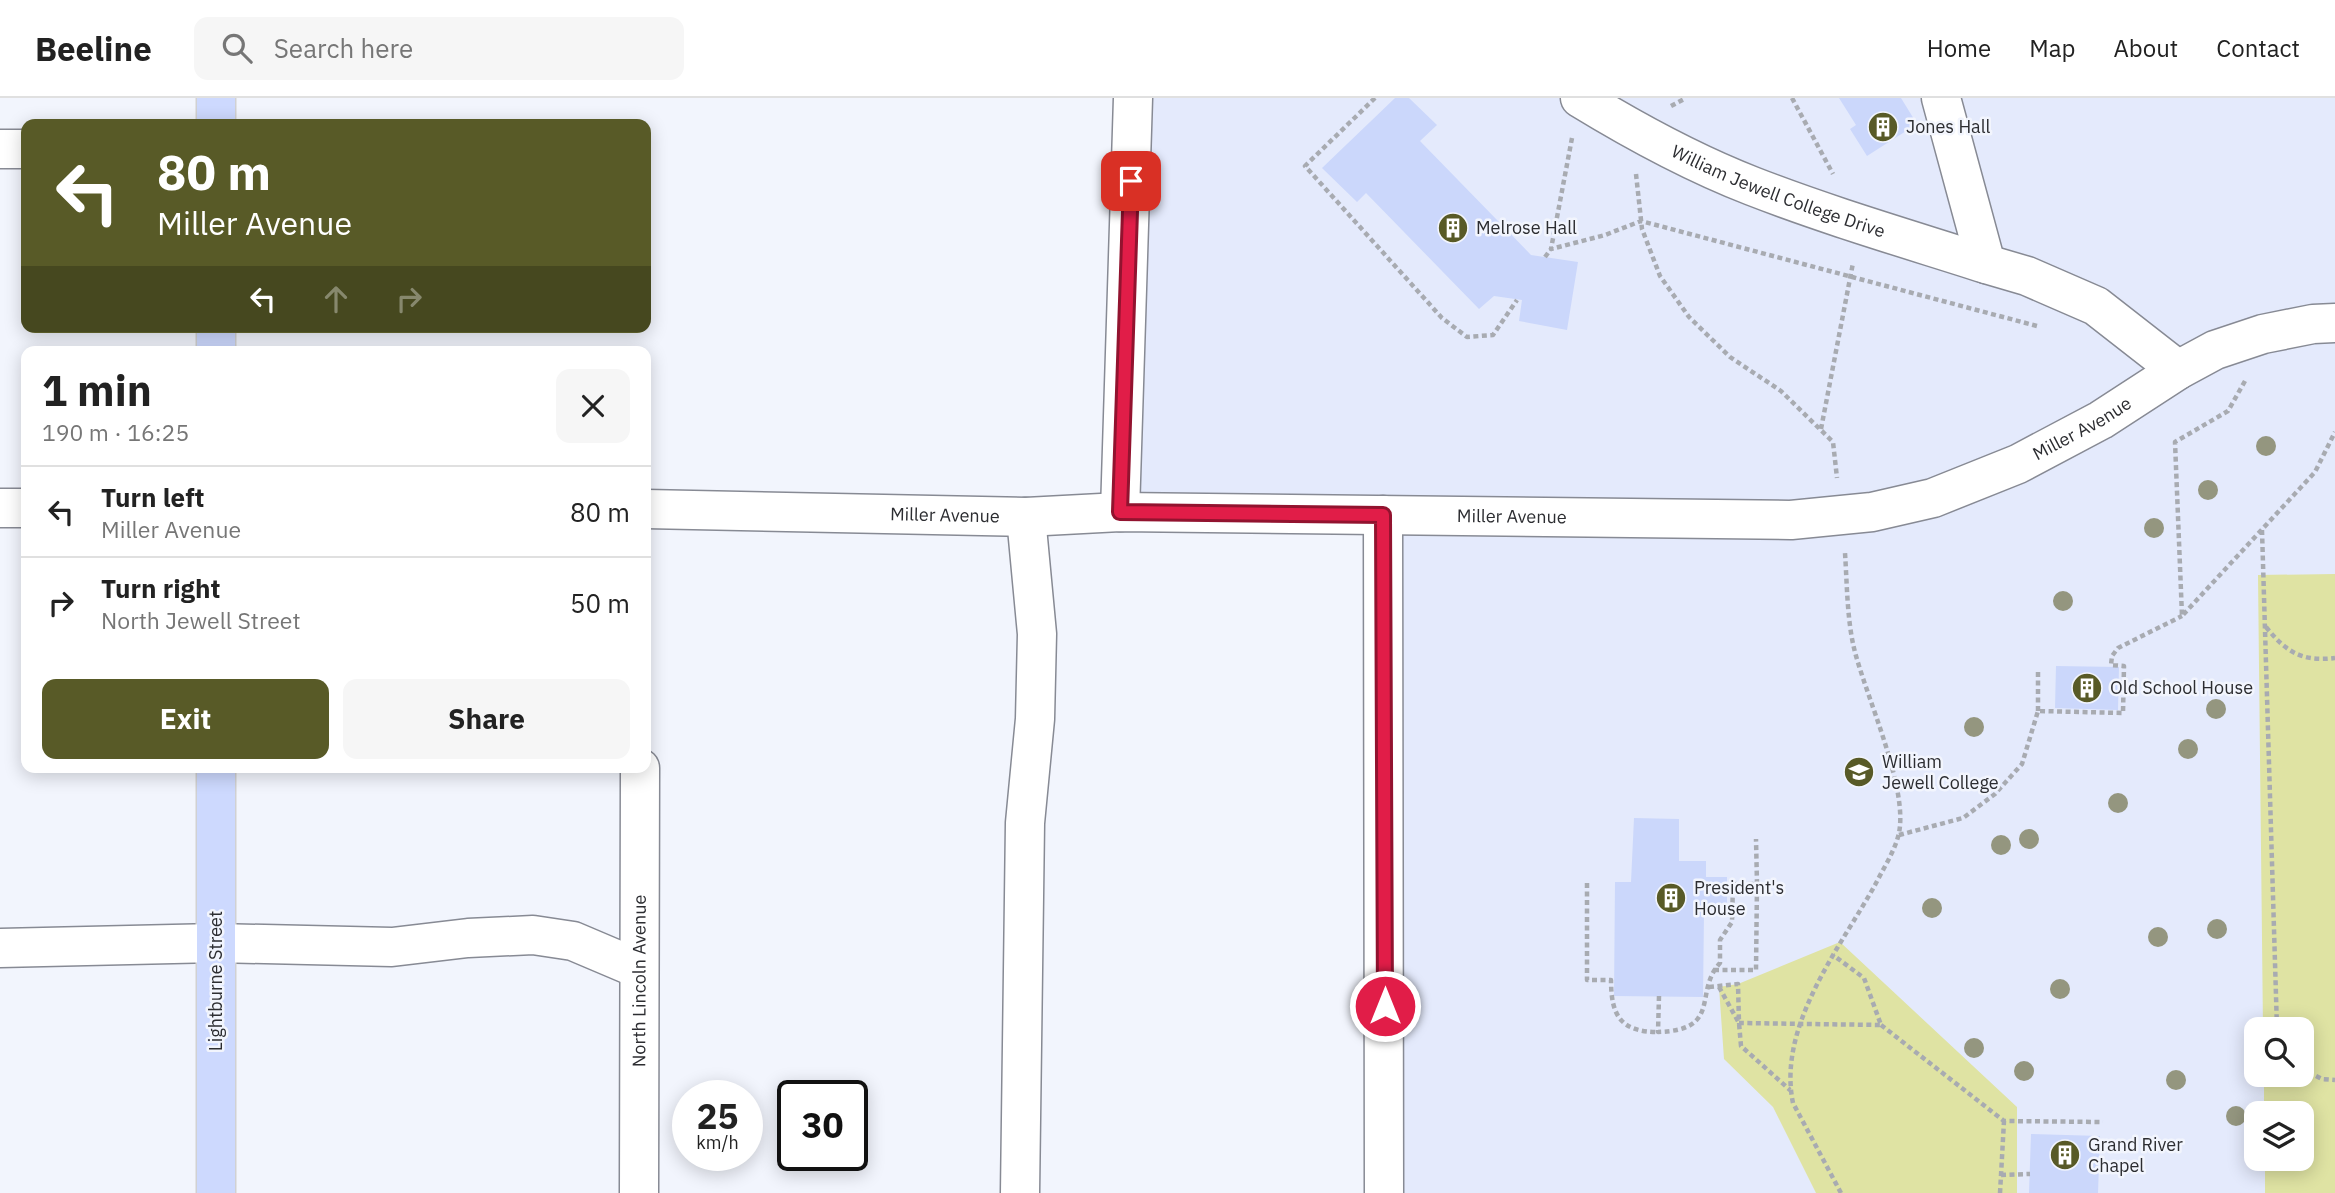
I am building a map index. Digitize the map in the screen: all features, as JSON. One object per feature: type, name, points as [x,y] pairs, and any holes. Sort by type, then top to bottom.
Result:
[{"type":"main road","points":[[216,98],[216,119]]},
{"type":"main road","name":"Lightburne Street","points":[[216,773],[216,1193]]},
{"type":"street","points":[[1120,512],[1133,98]]},
{"type":"street","points":[[1941,98],[1986,264]]},
{"type":"street","name":"William Jewell College Drive","points":[[1577,112],[1631,127],[1750,186],[1851,222],[2027,276],[2096,306],[2178,370]]},
{"type":"street","points":[[0,149],[21,149]]},
{"type":"street","name":"Miller Avenue","points":[[651,509],[1026,517],[1120,512],[1791,520],[1872,512],[1933,498],[2018,464],[2101,420],[2178,370],[2215,350],[2263,334],[2313,324],[2335,323]]},
{"type":"street","points":[[0,508],[21,508]]},
{"type":"street","points":[[1383,515],[1384,1193]]},
{"type":"street","points":[[1020,1193],[1025,823],[1035,719],[1037,634],[1026,517]]},
{"type":"street","name":"North Lincoln Avenue","points":[[639,1193],[640,773]]},
{"type":"street","points":[[0,948],[216,943],[392,947],[468,938],[533,935],[573,941],[639,968]]},
{"type":"path","points":[[1375,98],[1305,166],[1442,317],[1467,337],[1493,335],[1517,299]]},
{"type":"path","points":[[1792,98],[1838,184]]},
{"type":"path","points":[[1545,257],[1551,249],[1577,112]]},
{"type":"path","points":[[1631,127],[1640,221],[1660,276],[1689,317],[1730,357],[1781,391],[1833,442],[1853,645],[1891,762],[1899,803],[1899,835],[1889,859],[1833,955],[1800,1023],[1792,1058],[1790,1091],[1793,1103],[1840,1193]]},
{"type":"path","points":[[1551,249],[1605,235],[1640,221],[2041,327]]},
{"type":"path","points":[[1821,429],[1854,251]]},
{"type":"path","points":[[2182,616],[2175,442],[2228,411],[2245,380]]},
{"type":"path","points":[[2038,711],[2123,713],[2124,666],[2111,664],[2112,656],[2118,649],[2182,616],[2315,472],[2335,432]]},
{"type":"path","points":[[2262,530],[2277,1017]]},
{"type":"path","points":[[2265,627],[2280,645],[2300,657],[2335,658]]},
{"type":"path","points":[[1899,835],[1963,818],[1995,794],[2022,764],[2038,711],[2038,670]]},
{"type":"path","points":[[1713,970],[1756,970],[1756,839]]},
{"type":"path","points":[[1587,883],[1587,980],[1611,980],[1612,1003],[1618,1019],[1630,1028],[1644,1031],[1679,1030],[1690,1025],[1700,1015],[1707,984],[1713,970],[1720,963],[1720,940],[1732,922],[1733,884],[1758,884]]},
{"type":"path","points":[[1833,955],[1864,978],[1881,1025],[2004,1121],[2103,1122]]},
{"type":"path","points":[[1707,984],[1719,987],[1738,984],[1741,1046],[1790,1091]]},
{"type":"path","points":[[1719,987],[1739,1023]]},
{"type":"path","points":[[1658,1031],[1659,996]]},
{"type":"path","points":[[1739,1023],[1881,1025]]},
{"type":"path","points":[[2314,1075],[2335,1080]]},
{"type":"path","points":[[2000,1193],[2004,1121]]},
{"type":"path","points":[[2001,1175],[2030,1174]]},
{"type":"shaded area","name":"William Jewell College","points":[[1124,98],[2335,98],[2335,1193],[1383,1193],[1383,515],[1120,512]]},
{"type":"green space","points":[[2335,574],[2335,1193],[2265,1193],[2265,1171],[2314,1171],[2314,1101],[2264,1101],[2264,1087],[2314,1087],[2314,1017],[2263,1017],[2258,575]]},
{"type":"green space","points":[[1840,942],[2017,1107],[2017,1193],[1816,1193],[1773,1107],[1724,1059],[1719,987],[1738,984]]},
{"type":"building","name":"Melrose Hall","points":[[1395,98],[1409,98],[1437,125],[1420,141],[1531,255],[1578,262],[1567,330],[1519,321],[1522,300],[1494,296],[1479,309],[1366,193],[1357,202],[1322,168]]},
{"type":"building","name":"Jones Hall","points":[[1839,98],[1901,98],[1917,124],[1867,156],[1850,129],[1856,125]]},
{"type":"building","name":"Old School House","points":[[2056,666],[2119,667],[2118,710],[2055,708]]},
{"type":"building","name":"President's House","points":[[1634,818],[1679,819],[1679,861],[1706,861],[1706,877],[1727,877],[1727,913],[1704,913],[1703,997],[1614,996],[1615,882],[1631,882]]},
{"type":"building","name":"Grand River Chapel","points":[[2031,1134],[2100,1136],[2098,1193],[2029,1193]]},
{"type":"place","name":"Jones Hall","points":[[1883,127]]},
{"type":"place","name":"Melrose Hall","points":[[1453,228]]},
{"type":"place","name":"Old School House","points":[[2087,688]]},
{"type":"place","name":"William Jewell College","points":[[1859,772]]},
{"type":"place","name":"President's House","points":[[1671,898]]},
{"type":"place","name":"Grand River Chapel","points":[[2065,1155]]},
{"type":"route","points":[[1131,181],[1120,512],[1383,515],[1385,1006]]}]
